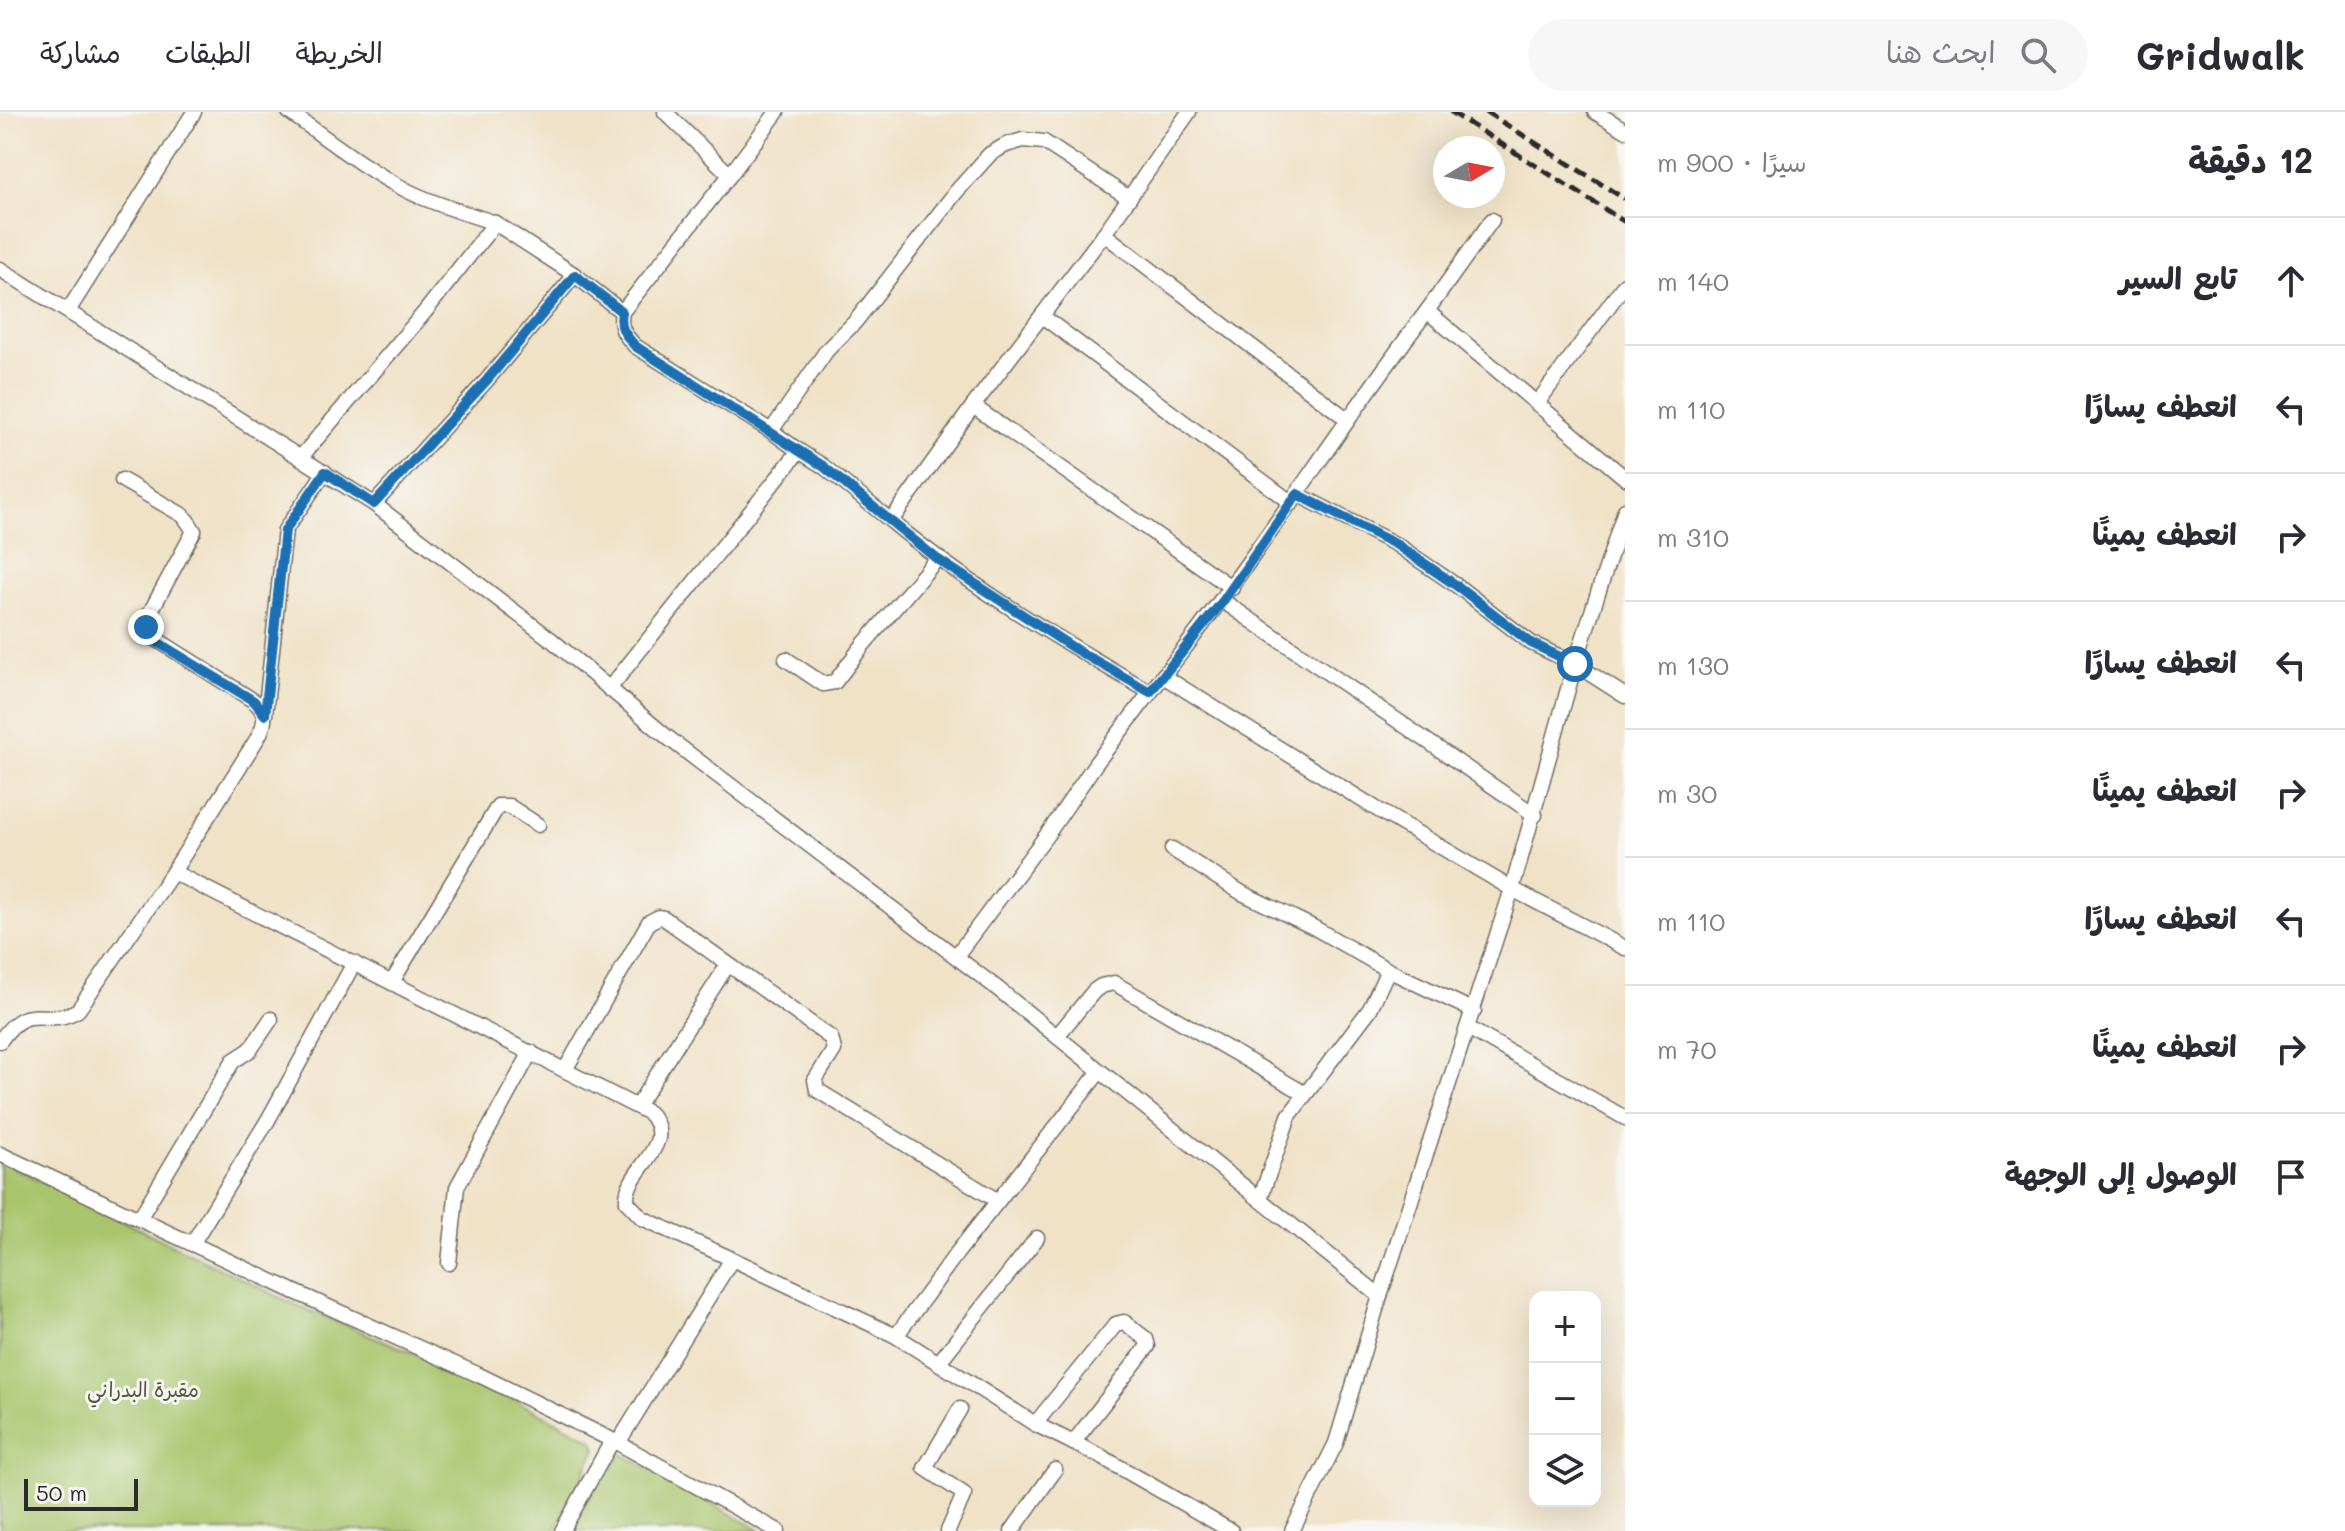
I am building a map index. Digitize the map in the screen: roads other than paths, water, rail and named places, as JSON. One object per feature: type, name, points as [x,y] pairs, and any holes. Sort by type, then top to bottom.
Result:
[{"type":"street","points":[[68,311],[194,112]]},
{"type":"street","points":[[289,112],[408,191],[495,223],[575,275],[622,312]]},
{"type":"street","points":[[665,112],[730,175]]},
{"type":"street","points":[[777,112],[622,312],[620,324],[623,332],[635,346],[823,466],[937,559],[1075,649],[1150,692]]},
{"type":"street","points":[[891,521],[973,406],[1104,234],[1189,112]]},
{"type":"street","points":[[1595,112],[1623,123]]},
{"type":"street","points":[[771,431],[827,350],[855,322],[956,192],[990,154],[1023,140],[1044,142],[1129,198]]},
{"type":"street","points":[[956,956],[1150,692],[1223,601],[1347,419],[1492,220]]},
{"type":"street","points":[[301,457],[424,313],[495,223]]},
{"type":"street","points":[[1104,234],[1347,419]]},
{"type":"street","points":[[0,269],[374,504],[484,587],[667,737],[956,956],[1380,1296]]},
{"type":"street","points":[[374,504],[487,380],[575,275]]},
{"type":"street","points":[[1538,402],[1625,284]]},
{"type":"street","points":[[1427,311],[1625,478]]},
{"type":"street","points":[[1042,316],[1294,498],[1397,545],[1460,588],[1531,643],[1575,664],[1625,696]]},
{"type":"street","points":[[973,406],[1232,588]]},
{"type":"street","points":[[609,689],[799,451]]},
{"type":"street","points":[[0,1041],[10,1027],[25,1017],[60,1016],[78,1010],[173,872],[257,739],[265,722],[285,530],[325,472]]},
{"type":"street","points":[[122,480],[184,516],[194,531],[145,622],[148,634],[254,701],[265,715]]},
{"type":"street","points":[[1292,1531],[1336,1443],[1380,1296],[1535,815],[1575,664],[1625,510]]},
{"type":"street","points":[[786,659],[823,684],[835,682],[937,559]]},
{"type":"street","points":[[1223,601],[1535,815]]},
{"type":"street","points":[[1163,676],[1512,889],[1625,948]]},
{"type":"street","points":[[392,982],[498,806],[509,806],[538,825]]},
{"type":"street","points":[[1172,849],[1242,893],[1313,927],[1388,970],[1474,1011]]},
{"type":"street","points":[[173,872],[649,1113],[657,1121],[660,1131],[657,1144],[628,1188],[627,1202],[642,1218],[896,1336],[1035,1424],[1231,1531]]},
{"type":"street","points":[[565,1070],[653,918],[664,918],[831,1038],[834,1050],[815,1080],[817,1090],[998,1201]]},
{"type":"street","points":[[192,1244],[268,1120],[354,963]]},
{"type":"street","points":[[637,1106],[727,966]]},
{"type":"street","points":[[1260,1199],[1289,1116],[1370,1009],[1388,970]]},
{"type":"street","points":[[1057,1036],[1094,991],[1114,983],[1304,1093]]},
{"type":"street","points":[[139,1219],[233,1061],[250,1050],[271,1019]]},
{"type":"street","points":[[1468,1028],[1625,1118]]},
{"type":"street","points":[[449,1263],[457,1187],[531,1052]]},
{"type":"street","points":[[896,1336],[1100,1071]]},
{"type":"street","points":[[0,1154],[452,1362],[615,1442],[778,1531]]},
{"type":"street","points":[[939,1362],[1037,1238]]},
{"type":"street","points":[[562,1531],[732,1259]]},
{"type":"street","points":[[1035,1424],[1116,1324],[1124,1322],[1146,1339],[1148,1346],[1073,1443]]},
{"type":"street","points":[[948,1531],[964,1494],[925,1468],[960,1409]]},
{"type":"street","points":[[1012,1531],[1055,1470]]},
{"type":"railway","points":[[1451,112],[1625,222]]},
{"type":"railway","points":[[1486,112],[1625,199]]},
{"type":"park label","name":"مقبرة البدراني","points":[[143,1389]]}]
